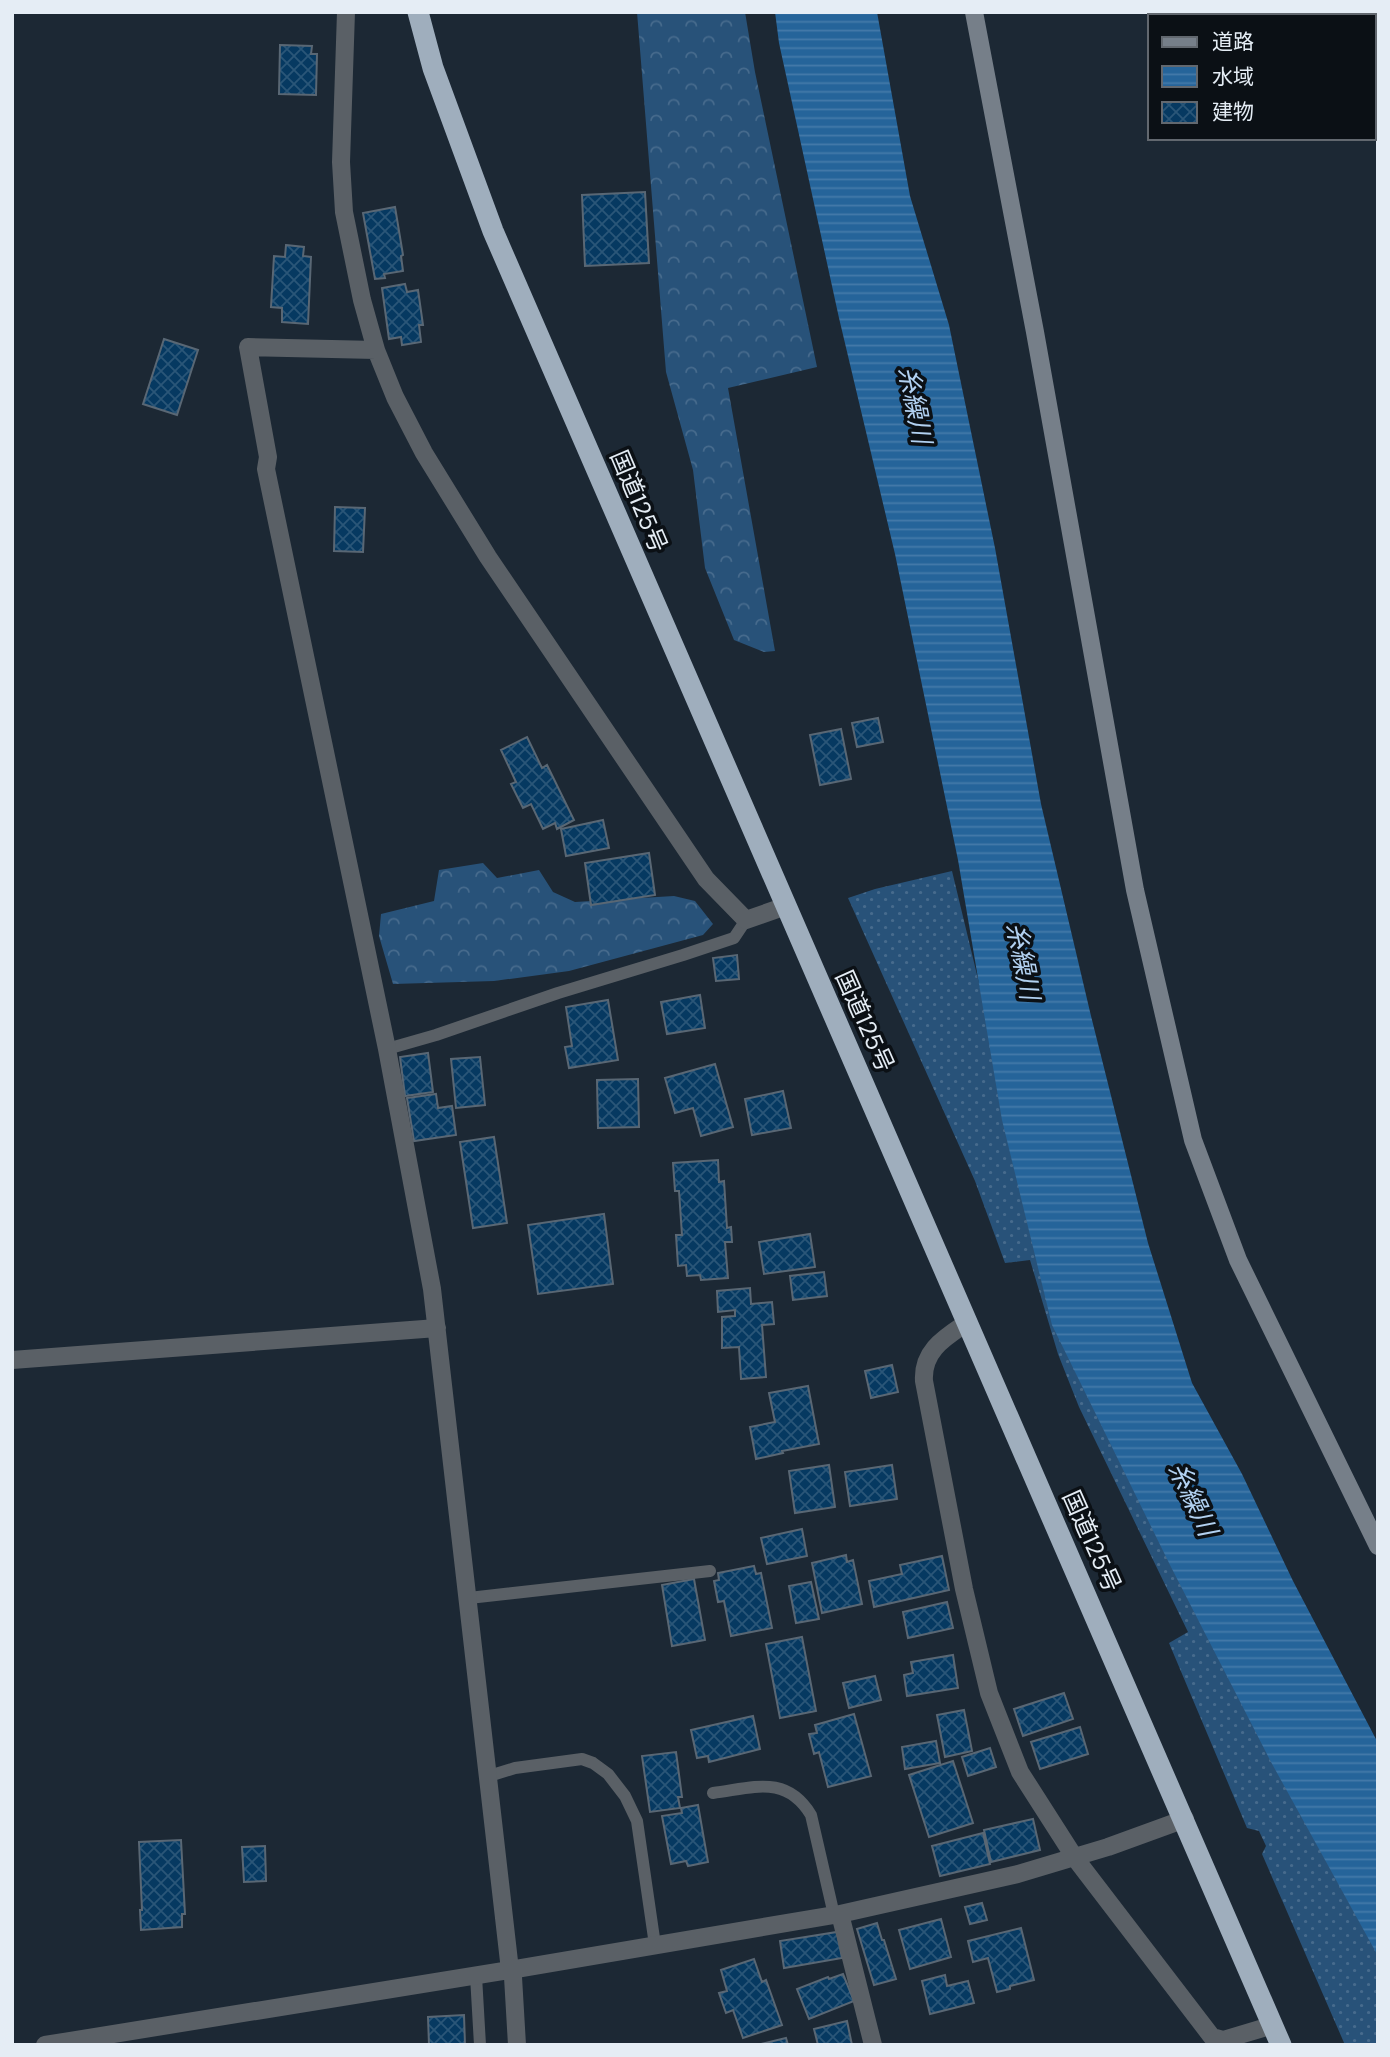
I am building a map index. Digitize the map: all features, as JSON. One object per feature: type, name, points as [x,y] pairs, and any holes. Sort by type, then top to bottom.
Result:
[{"type":"highway","name":"国道125号","points":[[418,12],[433,68],[493,231],[1282,2045]]},
{"type":"street","points":[[345,12],[341,162],[344,212],[353,261],[376,350],[394,397],[424,453],[488,557],[706,879],[746,920],[786,906]]},
{"type":"street","points":[[974,12],[1035,332],[1135,890],[1193,1140],[1238,1260],[1378,1546]]},
{"type":"street","points":[[376,350],[248,347],[268,457],[266,469],[387,1049],[438,1328],[510,1970],[513,1977],[517,2045]]},
{"type":"street","points":[[968,1322],[940,1341],[927,1360],[923,1370],[924,1381],[964,1589],[989,1693],[1020,1772],[1075,1858],[1212,2037],[1223,2040],[1273,2025]]},
{"type":"street","points":[[12,1360],[438,1328]]},
{"type":"street","points":[[46,2045],[837,1915],[1018,1874],[1075,1858],[1185,1819]]},
{"type":"street","points":[[837,1915],[873,2045]]},
{"type":"lane","points":[[387,1049],[734,938],[746,920]]},
{"type":"lane","points":[[469,1598],[710,1571]]},
{"type":"lane","points":[[489,1776],[514,1768],[582,1759],[608,1774],[625,1796],[637,1821],[655,1945]]},
{"type":"lane","points":[[713,1793],[776,1786],[793,1794],[805,1804],[811,1815],[837,1915]]},
{"type":"lane","points":[[476,1976],[480,2045]]},
{"type":"green space","points":[[637,12],[745,12],[755,72],[817,367],[728,388],[775,651],[764,652],[734,640],[705,568],[693,470],[666,372]]},
{"type":"green space","points":[[483,863],[497,878],[539,870],[553,892],[575,902],[674,896],[695,901],[713,924],[703,935],[569,971],[494,981],[393,984],[379,936],[381,914],[434,901],[439,870]]},
{"type":"green space","points":[[952,871],[1005,1091],[1378,1939],[1378,2045],[1345,2045],[1262,1854],[1266,1846],[1259,1831],[1247,1828],[1169,1643],[1188,1632],[1079,1407],[1058,1354],[1030,1260],[1005,1263],[975,1181],[848,898]]},
{"type":"water","name":"糸繰川","points":[[775,12],[877,12],[910,196],[949,325],[995,548],[1041,804],[1148,1243],[1192,1383],[1242,1474],[1293,1581],[1378,1743],[1378,1956],[1271,1762],[1052,1325],[1002,1120],[958,860],[895,554],[839,318],[779,43]]},
{"type":"building","points":[[280,45],[312,46],[311,54],[317,54],[316,95],[279,94]]},
{"type":"building","points":[[645,192],[649,263],[585,266],[582,195]]},
{"type":"building","points":[[395,207],[403,271],[384,274],[385,278],[375,279],[363,213]]},
{"type":"building","points":[[286,245],[304,247],[303,256],[311,257],[308,324],[282,322],[282,308],[271,307],[274,256],[285,257]]},
{"type":"building","points":[[405,284],[407,292],[418,290],[423,325],[419,325],[421,342],[402,345],[401,337],[389,339],[382,288]]},
{"type":"building","points":[[164,339],[198,350],[177,415],[143,404]]},
{"type":"building","points":[[335,507],[365,508],[363,552],[334,551]]},
{"type":"building","points":[[878,718],[883,742],[857,747],[852,723]]},
{"type":"building","points":[[841,729],[851,779],[820,785],[810,735]]},
{"type":"building","points":[[527,737],[542,768],[547,765],[574,820],[557,829],[555,823],[543,829],[531,804],[523,808],[511,784],[516,782],[501,750]]},
{"type":"building","points":[[603,820],[609,848],[566,856],[561,829]]},
{"type":"building","points":[[649,853],[655,895],[591,905],[585,863]]},
{"type":"building","points":[[737,955],[739,979],[716,981],[713,958]]},
{"type":"building","points":[[700,995],[705,1028],[667,1034],[661,1002]]},
{"type":"building","points":[[608,1000],[618,1060],[569,1068],[565,1047],[572,1046],[566,1007]]},
{"type":"building","points":[[428,1053],[433,1092],[405,1096],[400,1057]]},
{"type":"building","points":[[480,1057],[485,1105],[456,1108],[451,1059]]},
{"type":"building","points":[[715,1064],[733,1127],[701,1136],[693,1108],[675,1113],[665,1078]]},
{"type":"building","points":[[638,1079],[639,1127],[598,1128],[597,1080]]},
{"type":"building","points":[[783,1091],[791,1128],[752,1135],[745,1099]]},
{"type":"building","points":[[436,1094],[438,1108],[452,1106],[456,1135],[414,1141],[407,1098]]},
{"type":"building","points":[[494,1137],[507,1223],[473,1228],[460,1142]]},
{"type":"building","points":[[718,1160],[719,1182],[724,1181],[727,1228],[731,1227],[732,1242],[725,1242],[728,1278],[701,1280],[700,1275],[687,1276],[686,1265],[678,1266],[676,1235],[682,1235],[679,1191],[675,1191],[673,1163]]},
{"type":"building","points":[[604,1214],[613,1284],[538,1294],[528,1225]]},
{"type":"building","points":[[810,1234],[815,1267],[764,1274],[759,1242]]},
{"type":"building","points":[[824,1272],[827,1296],[793,1300],[790,1276]]},
{"type":"building","points":[[750,1288],[751,1304],[772,1302],[774,1324],[762,1325],[766,1377],[741,1379],[739,1347],[722,1348],[722,1317],[735,1316],[735,1310],[718,1312],[717,1291]]},
{"type":"building","points":[[892,1365],[898,1392],[871,1398],[865,1371]]},
{"type":"building","points":[[808,1386],[819,1444],[756,1459],[750,1427],[775,1422],[769,1393]]},
{"type":"building","points":[[829,1465],[835,1507],[795,1513],[789,1471]]},
{"type":"building","points":[[892,1465],[897,1499],[850,1506],[845,1472]]},
{"type":"building","points":[[802,1529],[807,1556],[767,1564],[761,1538]]},
{"type":"building","points":[[846,1555],[847,1562],[853,1560],[862,1604],[822,1613],[812,1563]]},
{"type":"building","points":[[942,1556],[949,1590],[874,1607],[869,1581],[902,1574],[900,1565]]},
{"type":"building","points":[[754,1566],[756,1574],[761,1573],[772,1628],[731,1636],[724,1601],[718,1602],[714,1581],[719,1580],[718,1573]]},
{"type":"building","points":[[694,1579],[705,1640],[672,1646],[662,1585]]},
{"type":"building","points":[[811,1582],[819,1619],[796,1623],[789,1586]]},
{"type":"building","points":[[947,1602],[953,1628],[908,1638],[903,1612]]},
{"type":"building","points":[[802,1637],[816,1711],[780,1718],[766,1644]]},
{"type":"building","points":[[953,1655],[958,1688],[907,1696],[904,1675],[913,1673],[911,1662]]},
{"type":"building","points":[[875,1676],[881,1700],[849,1708],[843,1683]]},
{"type":"building","points":[[1064,1693],[1073,1719],[1023,1736],[1014,1709]]},
{"type":"building","points":[[964,1710],[972,1751],[945,1757],[937,1715]]},
{"type":"building","points":[[854,1714],[871,1776],[828,1787],[819,1752],[814,1754],[809,1734],[817,1733],[815,1725]]},
{"type":"building","points":[[753,1716],[760,1749],[709,1762],[708,1756],[697,1758],[691,1730]]},
{"type":"building","points":[[1080,1727],[1088,1754],[1040,1769],[1031,1742]]},
{"type":"building","points":[[936,1741],[940,1763],[905,1769],[902,1747]]},
{"type":"building","points":[[990,1748],[996,1767],[968,1776],[962,1757]]},
{"type":"building","points":[[676,1752],[682,1797],[678,1797],[680,1808],[650,1812],[642,1756]]},
{"type":"building","points":[[953,1761],[973,1823],[929,1837],[909,1775]]},
{"type":"building","points":[[698,1805],[708,1862],[688,1866],[686,1861],[671,1864],[662,1816],[682,1813],[681,1808]]},
{"type":"building","points":[[1033,1819],[1040,1850],[991,1862],[984,1830]]},
{"type":"building","points":[[983,1833],[990,1864],[940,1876],[932,1846]]},
{"type":"building","points":[[181,1840],[185,1914],[182,1914],[182,1927],[141,1930],[139,1842]]},
{"type":"building","points":[[265,1846],[266,1881],[244,1882],[242,1847]]},
{"type":"building","points":[[982,1903],[987,1920],[970,1924],[965,1907]]},
{"type":"building","points":[[941,1919],[951,1957],[910,1969],[899,1930]]},
{"type":"building","points":[[877,1923],[896,1979],[874,1985],[857,1929]]},
{"type":"building","points":[[1021,1928],[1034,1980],[997,1992],[988,1958],[973,1962],[968,1941]]},
{"type":"building","points":[[837,1932],[842,1958],[784,1968],[780,1941]]},
{"type":"building","points":[[754,1959],[762,1982],[766,1980],[782,2025],[743,2038],[733,2010],[726,2013],[719,1993],[727,1991],[721,1970]]},
{"type":"building","points":[[843,1974],[854,2001],[809,2019],[797,1989]]},
{"type":"building","points":[[945,1975],[947,1986],[968,1981],[974,2003],[930,2014],[922,1981]]},
{"type":"building","points":[[464,2015],[465,2045],[429,2045],[428,2017]]},
{"type":"building","points":[[847,2021],[852,2045],[818,2045],[814,2029]]},
{"type":"building","points":[[786,2038],[788,2045],[757,2045]]}]
